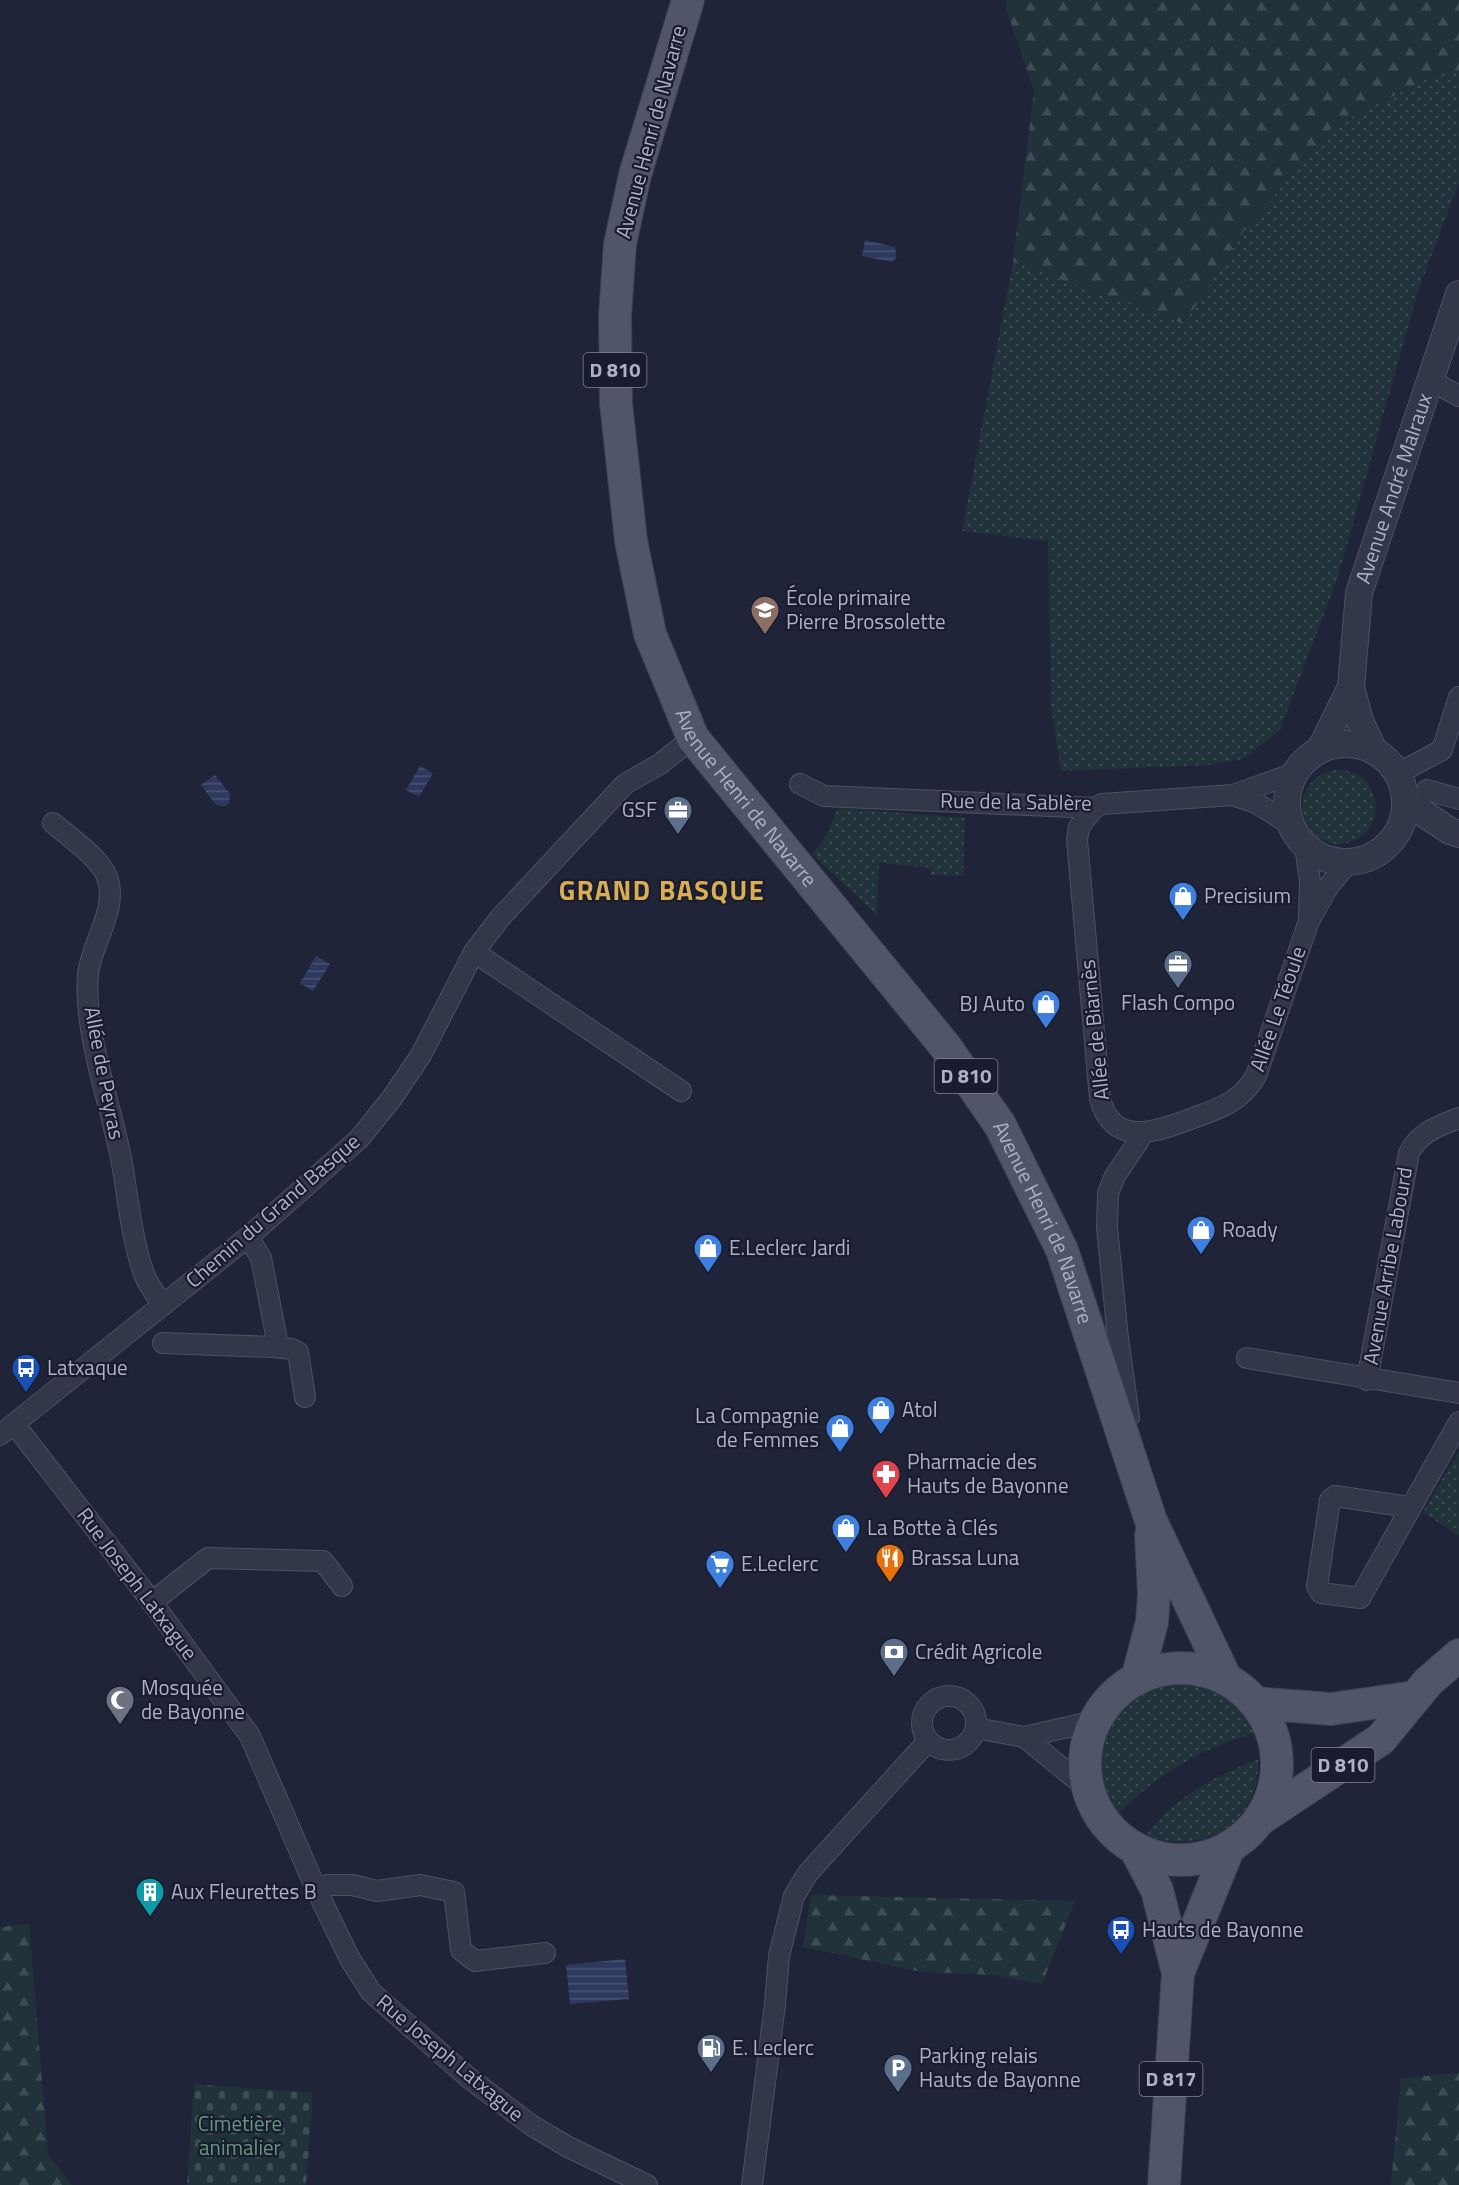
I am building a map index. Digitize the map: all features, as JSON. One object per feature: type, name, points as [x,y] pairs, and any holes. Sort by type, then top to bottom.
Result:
[{"type":"main road","name":"Avenue Henri de Navarre","points":[[688,0],[635,175],[620,244],[615,322],[616,403],[631,541],[650,634],[693,738],[945,1046],[1000,1125],[1062,1250],[1151,1521],[1226,1679]]},
{"type":"main road","name":"Avenue Henri de Navarre","points":[[1137,1679],[1152,1622],[1154,1594],[1151,1521]]},
{"type":"main road","name":"D 810","points":[[1259,1820],[1381,1739],[1415,1696],[1459,1655]]},
{"type":"main road","points":[[1166,1669],[1197,1669],[1226,1679],[1255,1703],[1268,1723],[1275,1745],[1277,1771],[1271,1797],[1259,1820],[1229,1847],[1198,1858],[1166,1859],[1135,1848],[1113,1832],[1102,1820],[1088,1789],[1084,1766],[1087,1743],[1095,1721],[1120,1690],[1137,1679],[1166,1669]]},
{"type":"main road","points":[[1255,1703],[1331,1709],[1415,1696]]},
{"type":"main road","name":"D 817","points":[[1164,2185],[1178,1973],[1229,1847]]},
{"type":"main road","name":"D 817","points":[[1135,1848],[1156,1890],[1178,1973]]},
{"type":"street","name":"Avenue André Malraux","points":[[1374,751],[1360,721],[1352,687],[1358,608],[1364,576],[1459,294]]},
{"type":"street","points":[[1430,380],[1459,396]]},
{"type":"street","name":"Avenue André Malraux","points":[[1320,750],[1352,687]]},
{"type":"street","points":[[1397,774],[1442,750],[1459,697]]},
{"type":"street","name":"Chemin du Grand Basque","points":[[7,1430],[248,1237],[359,1139],[392,1098],[421,1055],[474,952],[500,918],[625,784],[660,764],[693,738]]},
{"type":"street","points":[[1416,796],[1391,841],[1374,855],[1350,862],[1326,858],[1298,835],[1287,808],[1288,790],[1303,763],[1320,750],[1338,745],[1356,745],[1374,751],[1387,761],[1416,796],[1454,832]]},
{"type":"street","name":"Rue de la Sablère","points":[[800,784],[825,795],[1094,808],[1102,804],[1233,795],[1295,774]]},
{"type":"street","name":"Rue de la Sablère","points":[[1233,795],[1256,803],[1298,835]]},
{"type":"street","points":[[1416,796],[1459,799]]},
{"type":"street","name":"Allée de Biarnès","points":[[1094,808],[1079,827],[1077,840],[1100,1099],[1103,1112],[1118,1127],[1143,1134]]},
{"type":"street","name":"Allée de Peyras","points":[[53,823],[99,863],[108,877],[110,891],[107,908],[88,974],[90,1021],[120,1157],[138,1254],[145,1276],[163,1305]]},
{"type":"street","points":[[1391,841],[1420,833],[1454,832]]},
{"type":"street","name":"Allée Le Téoule","points":[[1298,835],[1310,882],[1309,921]]},
{"type":"street","name":"Allée Le Téoule","points":[[1143,1134],[1225,1107],[1246,1092],[1256,1076],[1309,921],[1328,887],[1350,862]]},
{"type":"street","points":[[474,952],[681,1091]]},
{"type":"street","name":"Avenue Arribe Labourd","points":[[1367,1380],[1409,1153],[1414,1143],[1430,1130],[1459,1118]]},
{"type":"street","points":[[1137,1473],[1118,1338],[1107,1227],[1108,1193],[1115,1176],[1143,1134]]},
{"type":"street","points":[[248,1237],[261,1258],[276,1335],[273,1347]]},
{"type":"street","points":[[163,1343],[292,1348],[298,1352],[305,1397]]},
{"type":"street","name":"Avenue Arribe Labourd","points":[[1247,1358],[1367,1380],[1459,1393]]},
{"type":"street","points":[[1409,1507],[1335,1496],[1330,1500],[1317,1586],[1321,1593],[1359,1598],[1459,1422]]},
{"type":"street","name":"Rue Joseph Latxague","points":[[7,1430],[152,1602],[250,1736],[316,1889],[350,1959],[371,1992],[469,2078],[531,2125],[568,2147],[647,2185]]},
{"type":"street","points":[[152,1602],[208,1558],[323,1560],[342,1586]]},
{"type":"street","points":[[945,1696],[960,1698],[971,1707],[976,1728],[968,1744],[952,1751],[934,1747],[928,1741],[921,1726],[922,1718],[930,1703],[945,1696]]},
{"type":"street","points":[[976,1728],[1024,1737],[1095,1721]]},
{"type":"street","points":[[1024,1737],[1088,1789]]},
{"type":"street","points":[[752,2185],[779,1956],[794,1896],[808,1873],[928,1741]]},
{"type":"street","points":[[316,1889],[327,1885],[352,1885],[377,1891],[420,1885],[454,1892],[461,1950],[475,1961],[545,1953]]},
{"type":"green space","points":[[1007,0],[1459,0],[1459,71],[1442,71],[1332,127],[1243,232],[1184,324],[1013,262],[1034,91],[1006,9]]},
{"type":"green space","points":[[1442,71],[1459,71],[1459,183],[1418,291],[1338,577],[1280,730],[1243,759],[1209,765],[1061,771],[1051,706],[1048,541],[962,531],[1013,262],[1184,324],[1243,232],[1332,127]]},
{"type":"green space","points":[[1339,770],[1360,776],[1370,786],[1376,807],[1370,828],[1360,838],[1339,844],[1318,838],[1308,828],[1302,807],[1308,786],[1318,776]]},
{"type":"green space","points":[[838,808],[965,818],[963,876],[930,875],[932,868],[879,863],[877,915],[812,854],[825,838]]},
{"type":"green space","points":[[1459,1451],[1459,1536],[1423,1512]]},
{"type":"green space","points":[[1170,1684],[1198,1687],[1220,1695],[1238,1710],[1254,1734],[1217,1746],[1181,1765],[1147,1788],[1118,1814],[1106,1794],[1100,1773],[1099,1753],[1105,1734],[1115,1717],[1129,1702],[1148,1691]]},
{"type":"green space","points":[[1258,1759],[1256,1782],[1250,1801],[1239,1817],[1224,1829],[1207,1838],[1188,1842],[1167,1841],[1145,1836],[1156,1822],[1182,1799],[1226,1773]]},
{"type":"green space","points":[[811,1895],[1075,1901],[1042,1984],[992,1975],[922,1972],[803,1947]]},
{"type":"green space","points":[[29,1924],[48,2154],[72,2185],[0,2185],[0,1927]]},
{"type":"green space","points":[[1459,2073],[1459,2185],[1391,2185],[1401,2078]]},
{"type":"green space","name":"Cimetière animalier","points":[[194,2084],[313,2093],[306,2185],[187,2185]]},
{"type":"water","points":[[865,240],[895,247],[897,257],[892,262],[862,256]]},
{"type":"water","points":[[420,766],[433,773],[419,797],[406,790]]},
{"type":"water","points":[[215,775],[230,794],[229,803],[225,806],[216,805],[201,785]]},
{"type":"water","points":[[316,956],[330,964],[313,991],[300,983]]},
{"type":"water","points":[[625,1959],[629,1999],[570,2004],[566,1965]]},
{"type":"place","name":"École primaire Pierre Brossolette","points":[[765,636]]},
{"type":"place","name":"GSF","points":[[678,836]]},
{"type":"place","name":"Precisium","points":[[1183,922]]},
{"type":"place","name":"Flash Compo","points":[[1178,990]]},
{"type":"place","name":"BJ Auto","points":[[1046,1030]]},
{"type":"place","name":"Roady","points":[[1201,1256]]},
{"type":"place","name":"E.Leclerc Jardi","points":[[708,1274]]},
{"type":"place","name":"Latxaque","points":[[26,1394]]},
{"type":"place","name":"Atol","points":[[881,1436]]},
{"type":"place","name":"La Compagnie de Femmes","points":[[840,1454]]},
{"type":"place","name":"Pharmacie des Hauts de Bayonne","points":[[886,1500]]},
{"type":"place","name":"La Botte à Clés","points":[[846,1554]]},
{"type":"place","name":"Brassa Luna","points":[[890,1584]]},
{"type":"place","name":"E.Leclerc","points":[[720,1590]]},
{"type":"place","name":"Crédit Agricole","points":[[894,1678]]},
{"type":"place","name":"Mosquée de Bayonne","points":[[120,1726]]},
{"type":"place","name":"Aux Fleurettes B","points":[[150,1918]]},
{"type":"place","name":"Hauts de Bayonne","points":[[1121,1956]]},
{"type":"place","name":"E. Leclerc","points":[[711,2074]]},
{"type":"place","name":"Parking relais Hauts de Bayonne","points":[[898,2094]]},
{"type":"district","name":"GRAND BASQUE","points":[[662,891]]}]
